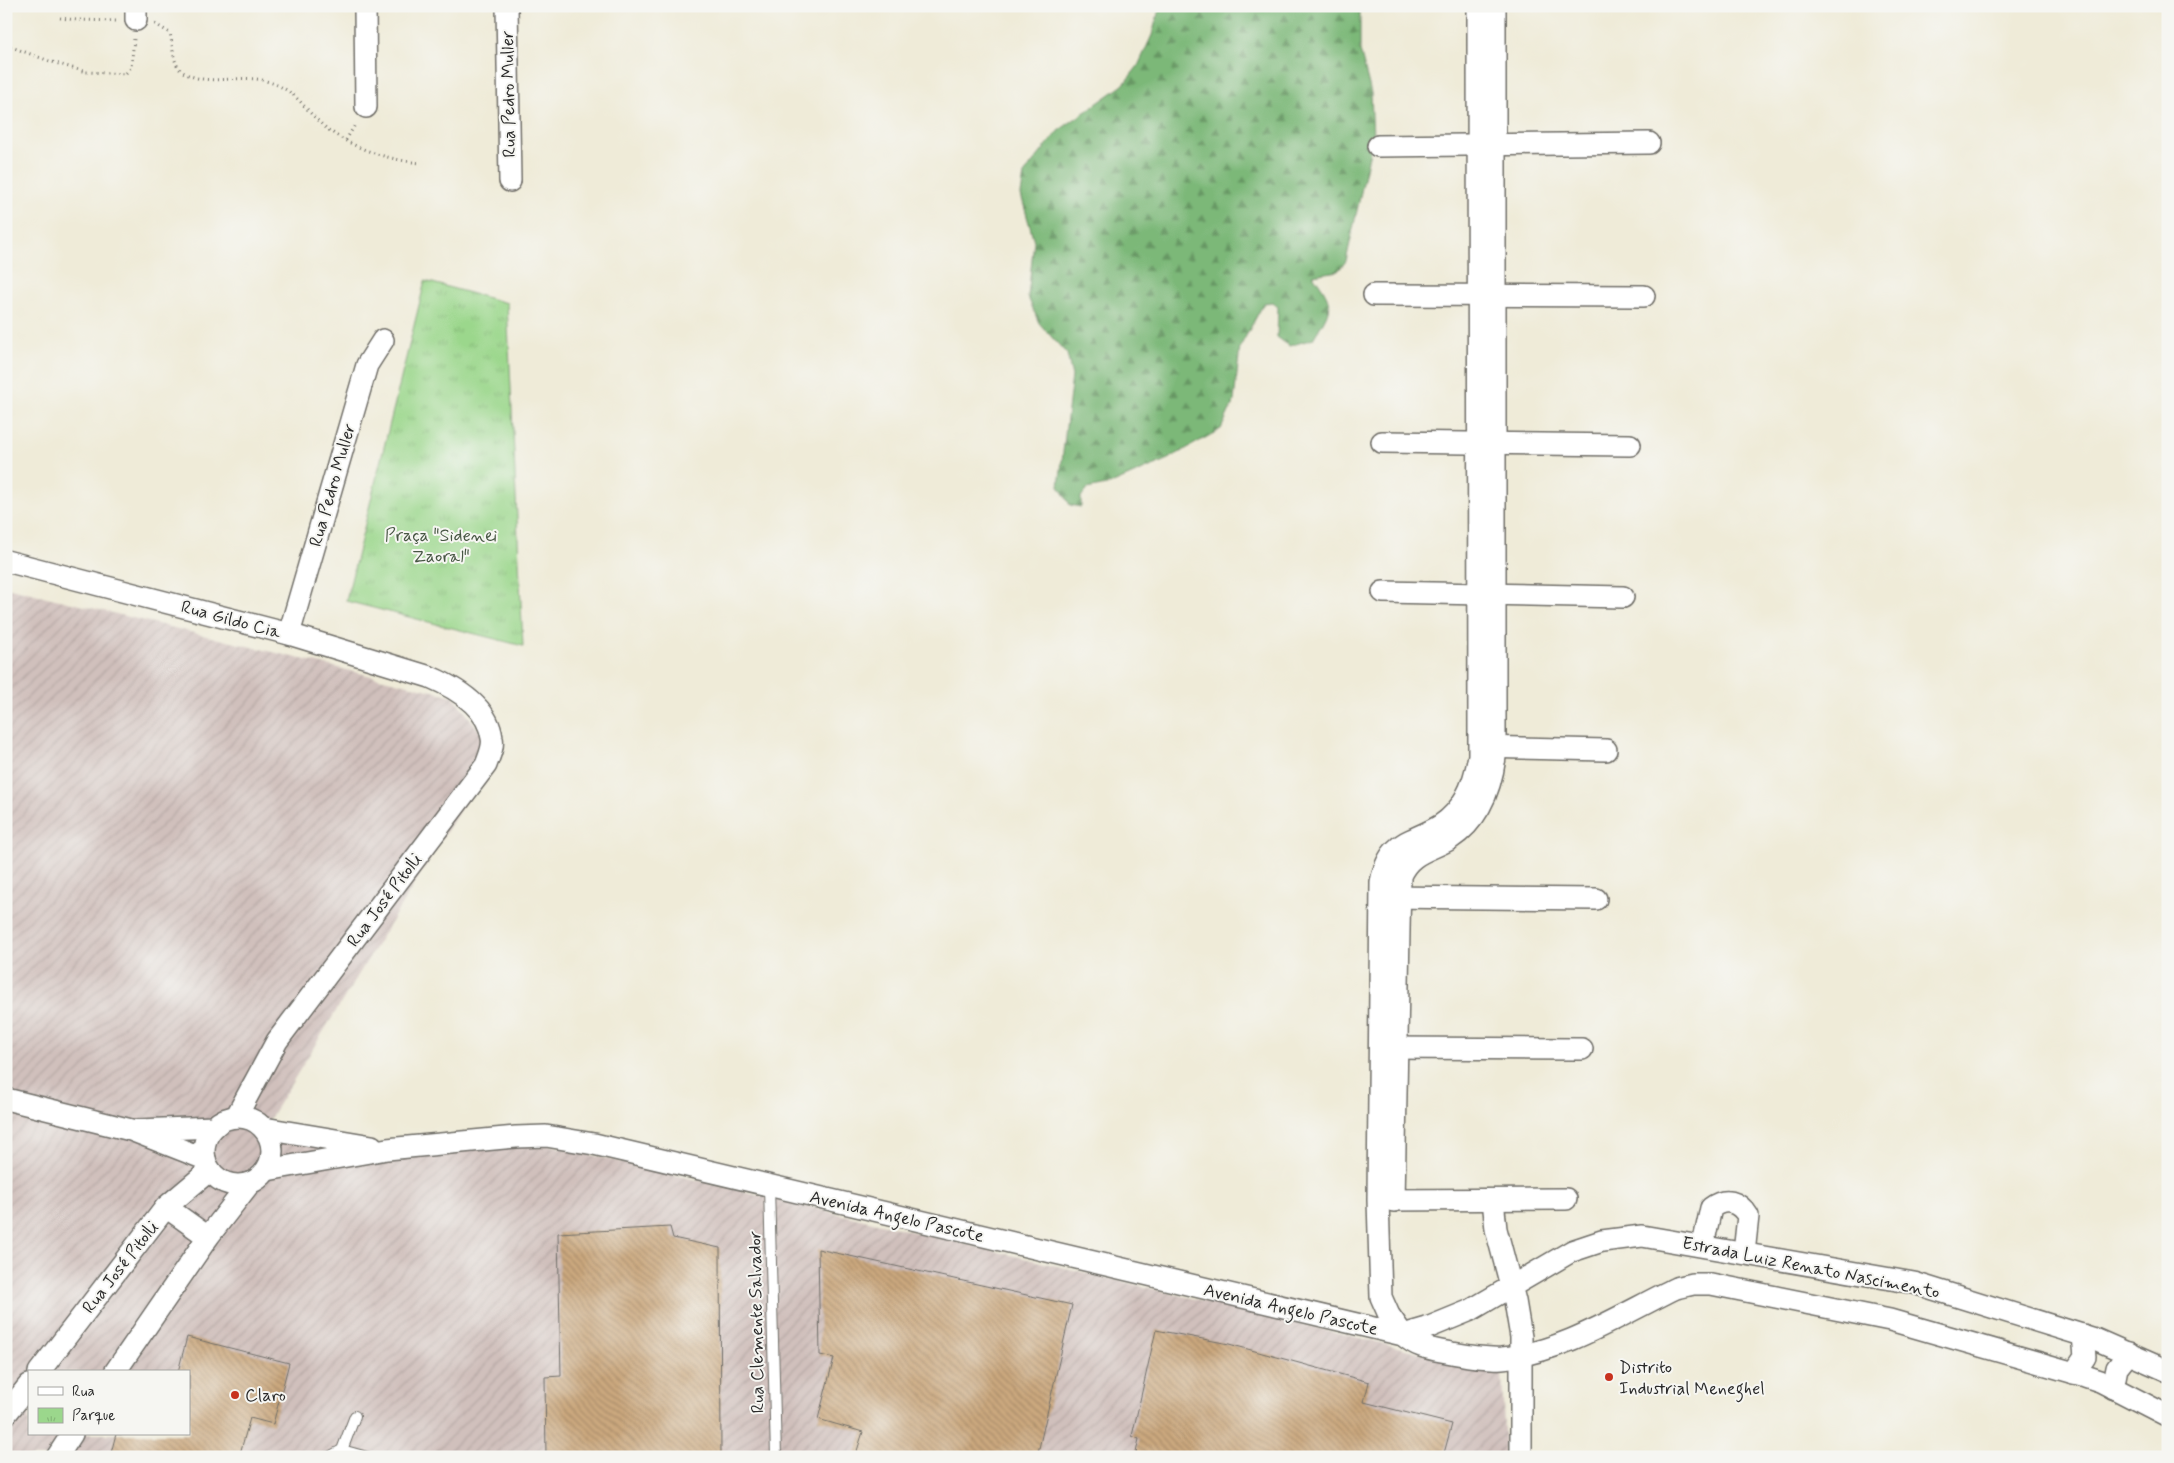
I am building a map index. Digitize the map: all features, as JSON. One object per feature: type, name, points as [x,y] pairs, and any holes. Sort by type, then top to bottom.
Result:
[{"type":"street","points":[[364,6],[366,107]]},
{"type":"street","name":"Rua Pedro Muller","points":[[507,6],[510,181]]},
{"type":"street","points":[[1478,6],[1487,145]]},
{"type":"street","points":[[1495,6],[1487,145],[1487,748],[1467,796],[1451,817],[1441,825],[1405,842],[1395,850],[1383,871],[1390,897],[1386,1200],[1381,1298],[1389,1315],[1403,1335],[1471,1310],[1510,1285]]},
{"type":"street","points":[[1378,146],[1649,143]]},
{"type":"street","points":[[1374,295],[1644,296]]},
{"type":"street","name":"Rua Pedro Muller","points":[[288,634],[367,365],[383,340]]},
{"type":"street","points":[[1382,442],[1630,445]]},
{"type":"street","name":"Rua Gildo Cia","points":[[6,561],[288,634],[430,677],[453,686]]},
{"type":"street","points":[[1383,592],[1623,597]]},
{"type":"street","name":"Rua José Pitolli","points":[[236,1117],[276,1042],[486,765],[492,749],[492,738],[488,724],[478,708],[453,686]]},
{"type":"street","points":[[1487,748],[1606,750]]},
{"type":"street","points":[[1390,897],[1596,899]]},
{"type":"street","points":[[1388,1048],[1582,1049]]},
{"type":"street","points":[[6,1099],[130,1130],[207,1164],[220,1180],[235,1185],[250,1183]]},
{"type":"street","points":[[116,1370],[208,1237],[250,1183],[267,1170],[272,1160],[273,1149],[270,1138],[264,1128],[251,1119],[228,1118],[214,1127],[206,1142],[207,1164]]},
{"type":"street","points":[[130,1130],[214,1127]]},
{"type":"street","name":"Avenida Angelo Pascote","points":[[264,1128],[387,1149]]},
{"type":"street","name":"Avenida Angelo Pascote","points":[[267,1170],[387,1149],[516,1136],[546,1136],[594,1144],[1403,1335],[1416,1346],[1478,1358],[1522,1355]]},
{"type":"street","name":"Rua José Pitolli","points":[[41,1370],[166,1207],[207,1164]]},
{"type":"street","points":[[1386,1200],[1566,1199]]},
{"type":"street","points":[[1493,1200],[1496,1229],[1519,1318],[1522,1355],[1521,1457]]},
{"type":"street","points":[[1703,1245],[1711,1208],[1716,1204],[1729,1201],[1740,1206],[1748,1216],[1744,1253]]},
{"type":"street","points":[[166,1207],[208,1237]]},
{"type":"street","name":"Estrada Luiz Renato Nascimento","points":[[1510,1285],[1572,1251],[1602,1241],[1642,1236],[1703,1245],[1914,1283],[2084,1335],[2168,1371]]},
{"type":"street","name":"Estrada Luiz Renato Nascimento","points":[[1522,1355],[1554,1346],[1676,1288],[1702,1284],[1890,1320],[2100,1381],[2168,1416]]},
{"type":"street","points":[[2074,1373],[2085,1357],[2084,1335]]},
{"type":"street","points":[[2113,1388],[2118,1368],[2129,1353]]},
{"type":"street","points":[[6,1414],[28,1386]]},
{"type":"street","points":[[57,1457],[71,1436]]},
{"type":"lane","name":"Rua Clemente Salvador","points":[[769,1186],[776,1457]]},
{"type":"lane","points":[[329,1457],[342,1450],[355,1416]]},
{"type":"lane","points":[[342,1450],[367,1457]]},
{"type":"path","points":[[6,45],[86,72],[125,74],[131,68],[136,13]]},
{"type":"path","points":[[60,18],[100,21],[136,13],[160,25],[170,33],[176,63],[182,71],[206,79],[265,80],[300,98],[326,127],[346,140],[387,157],[421,163]]},
{"type":"shaded area","points":[[6,587],[453,696],[490,745],[477,782],[264,1128],[387,1149],[516,1137],[1502,1372],[1505,1457],[6,1457]]},
{"type":"green space","points":[[1160,6],[1360,6],[1360,50],[1371,93],[1373,137],[1346,261],[1338,271],[1313,275],[1328,300],[1329,307],[1313,339],[1289,346],[1277,337],[1278,307],[1272,302],[1264,303],[1240,347],[1234,401],[1221,429],[1168,459],[1111,484],[1087,489],[1081,497],[1081,507],[1070,505],[1059,486],[1072,376],[1067,354],[1039,323],[1028,297],[1034,241],[1021,195],[1024,174],[1058,131],[1123,85],[1138,66],[1152,35]]},
{"type":"green space","name":"Praça \"Sidenei Zaoral\"","points":[[425,281],[507,303],[523,646],[346,601]]},
{"type":"building","points":[[670,1227],[673,1238],[720,1248],[721,1457],[546,1457],[545,1377],[561,1376],[558,1233]]},
{"type":"building","points":[[818,1249],[1072,1305],[1037,1457],[855,1457],[863,1432],[818,1419],[834,1358],[820,1355]]},
{"type":"building","points":[[1156,1330],[1229,1344],[1369,1382],[1364,1402],[1452,1424],[1443,1457],[1135,1457],[1139,1439],[1132,1436]]},
{"type":"building","name":"Claro","points":[[187,1337],[289,1363],[273,1424],[250,1418],[239,1457],[110,1457],[115,1436],[190,1436],[190,1370],[179,1370]]},
{"type":"place","name":"Distrito Industrial Meneghel","points":[[1609,1377]]},
{"type":"place","name":"Claro","points":[[235,1395]]}]
